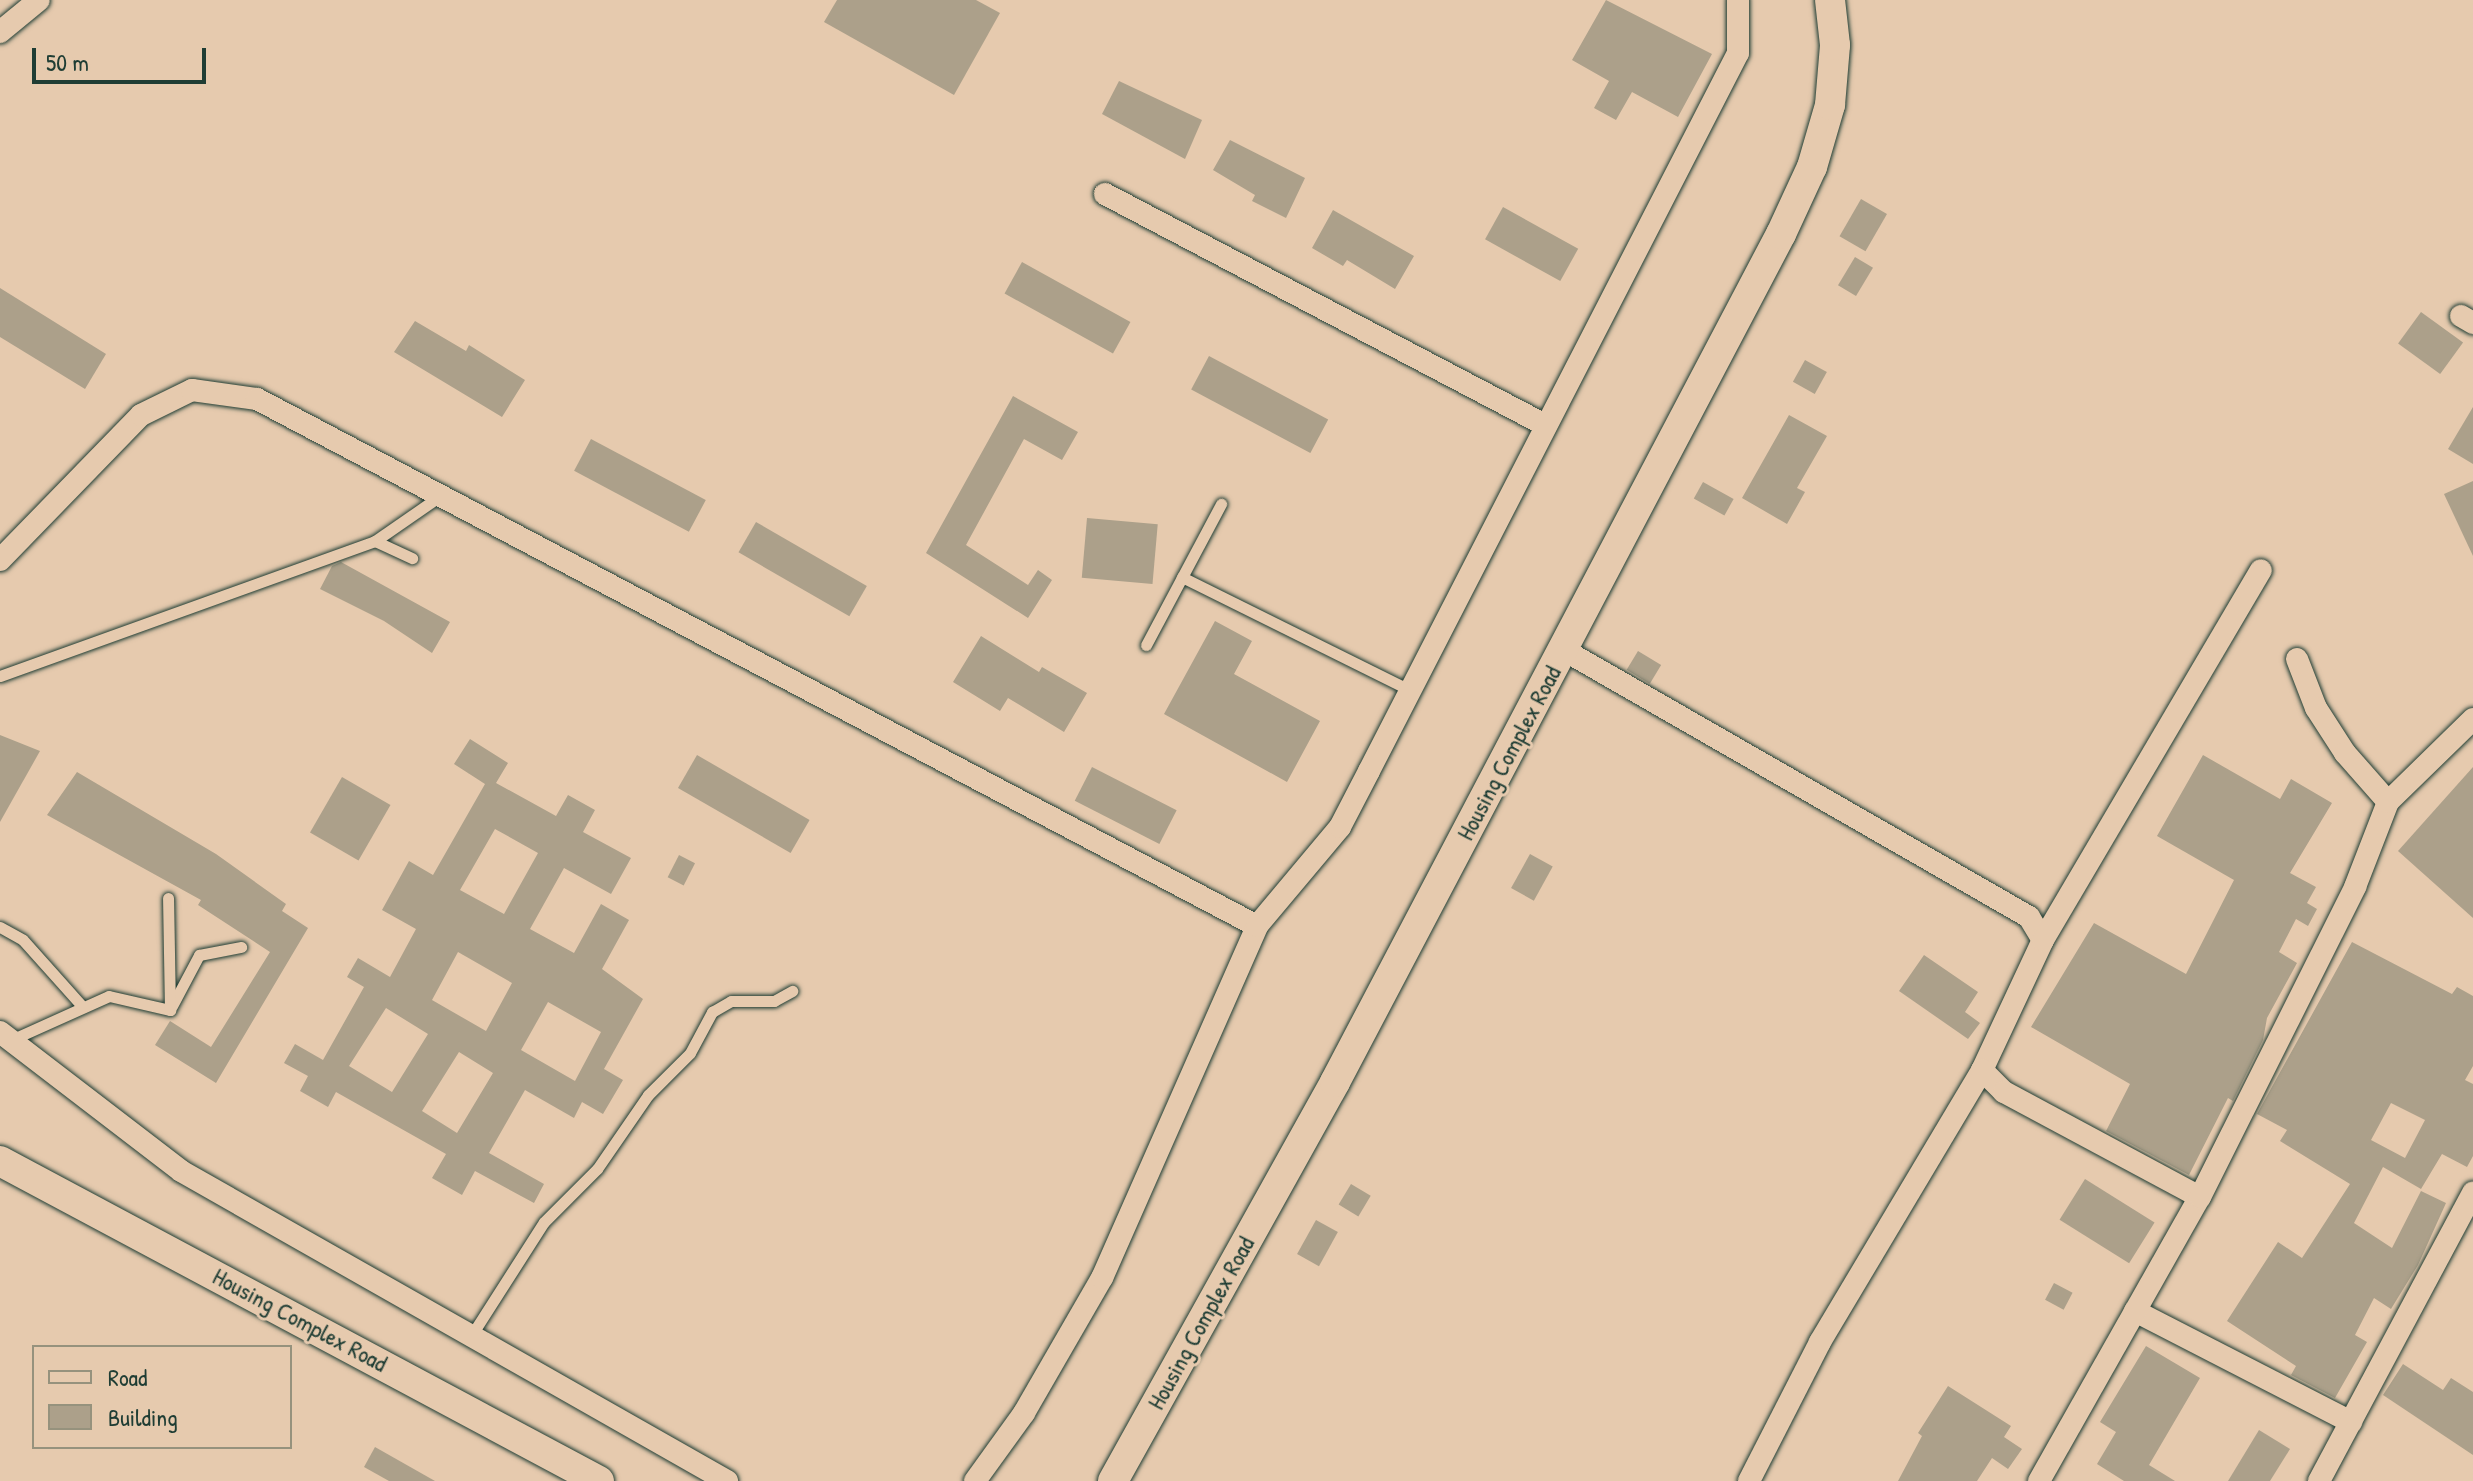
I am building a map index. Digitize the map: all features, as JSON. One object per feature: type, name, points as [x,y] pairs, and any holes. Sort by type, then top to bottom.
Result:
[{"type":"street","points":[[0,32],[39,0]]},
{"type":"street","points":[[975,1481],[1024,1413],[1102,1278],[1257,926],[1340,827],[1738,53],[1738,0]]},
{"type":"street","name":"Housing Complex Road","points":[[1113,1481],[1335,1082],[1564,650],[1812,167],[1830,105],[1835,45],[1830,0]]},
{"type":"street","points":[[1105,194],[1546,426]]},
{"type":"street","points":[[0,560],[141,415],[192,390],[257,399],[1257,926]]},
{"type":"street","points":[[1749,1481],[1820,1342],[1982,1070],[2043,940],[2261,570]]},
{"type":"street","points":[[1564,650],[2029,917],[2043,940]]},
{"type":"street","points":[[2297,659],[2316,708],[2345,753],[2388,802]]},
{"type":"street","points":[[2039,1481],[2200,1197],[2355,887],[2388,802],[2473,719]]},
{"type":"street","points":[[6,1036],[181,1171],[727,1481]]},
{"type":"street","points":[[1982,1070],[2004,1092],[2200,1197]]},
{"type":"street","name":"Housing Complex Road","points":[[0,1161],[599,1481]]},
{"type":"street","points":[[2319,1481],[2473,1193]]},
{"type":"street","points":[[2135,1311],[2351,1422]]},
{"type":"lane","points":[[0,676],[375,541],[440,496]]},
{"type":"lane","points":[[1146,645],[1221,504]]},
{"type":"lane","points":[[375,541],[412,558]]},
{"type":"lane","points":[[1182,577],[1410,690]]},
{"type":"lane","points":[[168,898],[170,1010]]},
{"type":"lane","points":[[0,927],[23,940],[83,1007]]},
{"type":"lane","points":[[170,1010],[199,955],[241,947]]},
{"type":"lane","points":[[471,1336],[544,1222],[597,1169],[648,1095],[690,1053],[712,1012],[731,1001],[774,1001],[792,991]]},
{"type":"lane","points":[[6,1036],[109,996],[170,1010]]},
{"type":"building","points":[[837,0],[976,0],[1000,13],[954,95],[824,22]]},
{"type":"building","points":[[1606,0],[1712,54],[1678,117],[1632,92],[1616,120],[1594,108],[1609,81],[1572,60]]},
{"type":"building","points":[[1119,81],[1202,120],[1185,159],[1102,114]]},
{"type":"building","points":[[1230,140],[1305,178],[1286,218],[1252,201],[1255,195],[1213,170]]},
{"type":"building","points":[[1861,199],[1887,214],[1865,251],[1840,236]]},
{"type":"building","points":[[1503,207],[1578,249],[1560,281],[1485,239]]},
{"type":"building","points":[[1333,210],[1414,256],[1395,289],[1347,260],[1343,266],[1312,248]]},
{"type":"building","points":[[1855,257],[1873,268],[1856,296],[1838,285]]},
{"type":"building","points":[[1022,262],[1130,322],[1113,354],[1005,293]]},
{"type":"building","points":[[0,288],[106,354],[85,389],[0,337]]},
{"type":"building","points":[[2421,312],[2463,343],[2440,374],[2398,344]]},
{"type":"building","points":[[415,321],[466,351],[469,345],[525,380],[502,417],[394,352]]},
{"type":"building","points":[[1209,356],[1328,419],[1310,453],[1191,390]]},
{"type":"building","points":[[1805,360],[1827,372],[1815,394],[1793,382]]},
{"type":"building","points":[[1013,396],[1078,432],[1062,460],[1024,439],[966,545],[1028,585],[1038,570],[1052,580],[1028,618],[926,553]]},
{"type":"building","points":[[2473,407],[2473,464],[2448,449]]},
{"type":"building","points":[[1789,415],[1827,436],[1797,488],[1805,492],[1787,524],[1742,498]]},
{"type":"building","points":[[591,439],[706,500],[689,532],[574,471]]},
{"type":"building","points":[[2473,481],[2473,556],[2444,494]]},
{"type":"building","points":[[1703,482],[1734,499],[1724,516],[1694,499]]},
{"type":"building","points":[[1087,518],[1158,524],[1153,584],[1082,578]]},
{"type":"building","points":[[756,522],[867,586],[849,616],[738,552]]},
{"type":"building","points":[[341,562],[450,622],[432,653],[384,621],[320,589],[332,566]]},
{"type":"building","points":[[1215,621],[1252,641],[1234,674],[1320,721],[1287,782],[1164,714]]},
{"type":"building","points":[[981,636],[1039,672],[1042,667],[1087,693],[1064,732],[1008,698],[1000,711],[953,682]]},
{"type":"building","points":[[1638,651],[1661,665],[1650,684],[1627,670]]},
{"type":"building","points":[[0,735],[40,751],[0,822]]},
{"type":"building","points":[[470,739],[508,763],[496,783],[556,816],[568,795],[595,810],[583,832],[631,858],[611,894],[564,868],[530,929],[574,953],[601,904],[629,920],[602,969],[643,999],[604,1069],[623,1080],[603,1114],[582,1102],[574,1118],[525,1090],[489,1153],[544,1184],[534,1203],[475,1171],[462,1195],[432,1178],[446,1154],[336,1092],[328,1107],[300,1091],[308,1076],[284,1063],[295,1044],[323,1060],[364,987],[347,977],[358,958],[390,977],[416,929],[382,910],[409,861],[433,875],[485,784],[454,764]],"holes":[[[495,829],[538,853],[504,914],[460,890]],[[458,952],[512,983],[486,1031],[432,1000]],[[548,1002],[601,1032],[575,1081],[521,1050]],[[386,1008],[428,1034],[392,1092],[349,1066]],[[459,1052],[493,1073],[457,1133],[422,1111]]]},
{"type":"building","points":[[697,755],[810,820],[791,853],[678,788]]},
{"type":"building","points":[[2203,755],[2280,799],[2291,779],[2332,803],[2290,873],[2316,887],[2307,903],[2317,909],[2308,926],[2296,919],[2279,952],[2297,963],[2267,1018],[2263,1040],[2233,1101],[2228,1098],[2189,1175],[2106,1131],[2130,1084],[2031,1027],[2094,923],[2186,974],[2234,880],[2157,836]]},
{"type":"building","points":[[1092,767],[1177,810],[1159,844],[1075,801]]},
{"type":"building","points":[[2473,767],[2473,918],[2398,851]]},
{"type":"building","points":[[77,772],[216,854],[286,904],[282,911],[308,928],[216,1083],[155,1045],[170,1021],[211,1047],[270,952],[198,905],[201,900],[47,815]]},
{"type":"building","points":[[342,777],[390,805],[358,860],[310,832]]},
{"type":"building","points":[[1530,854],[1553,867],[1534,901],[1511,888]]},
{"type":"building","points":[[679,855],[695,863],[684,885],[668,877]]},
{"type":"building","points":[[2352,942],[2452,994],[2457,987],[2473,996],[2473,1066],[2465,1080],[2473,1084],[2473,1156],[2467,1167],[2442,1154],[2421,1189],[2383,1167],[2354,1223],[2392,1248],[2421,1191],[2446,1203],[2418,1265],[2391,1309],[2374,1298],[2355,1335],[2367,1342],[2335,1398],[2291,1375],[2296,1366],[2227,1321],[2278,1242],[2302,1258],[2350,1184],[2280,1141],[2287,1130],[2257,1114]],"holes":[[[2391,1103],[2425,1120],[2405,1158],[2371,1140]]]},
{"type":"building","points":[[1924,955],[1978,992],[1965,1012],[1980,1023],[1968,1039],[1899,991]]},
{"type":"building","points":[[2085,1179],[2155,1222],[2129,1263],[2060,1220]]},
{"type":"building","points":[[1351,1184],[1371,1196],[1358,1216],[1339,1205]]},
{"type":"building","points":[[1316,1220],[1338,1232],[1319,1266],[1297,1254]]},
{"type":"building","points":[[2054,1283],[2073,1293],[2064,1310],[2045,1300]]},
{"type":"building","points":[[2146,1346],[2200,1378],[2149,1465],[2175,1481],[2124,1481],[2097,1464],[2116,1432],[2100,1422]]},
{"type":"building","points":[[2403,1364],[2443,1390],[2451,1378],[2473,1392],[2473,1455],[2383,1395]]},
{"type":"building","points":[[1948,1386],[2011,1426],[2004,1437],[2022,1449],[2008,1469],[1992,1458],[1977,1481],[1898,1481],[1922,1436],[1918,1433]]},
{"type":"building","points":[[2259,1430],[2290,1449],[2270,1481],[2228,1481]]},
{"type":"building","points":[[375,1447],[435,1481],[389,1481],[364,1467]]}]
